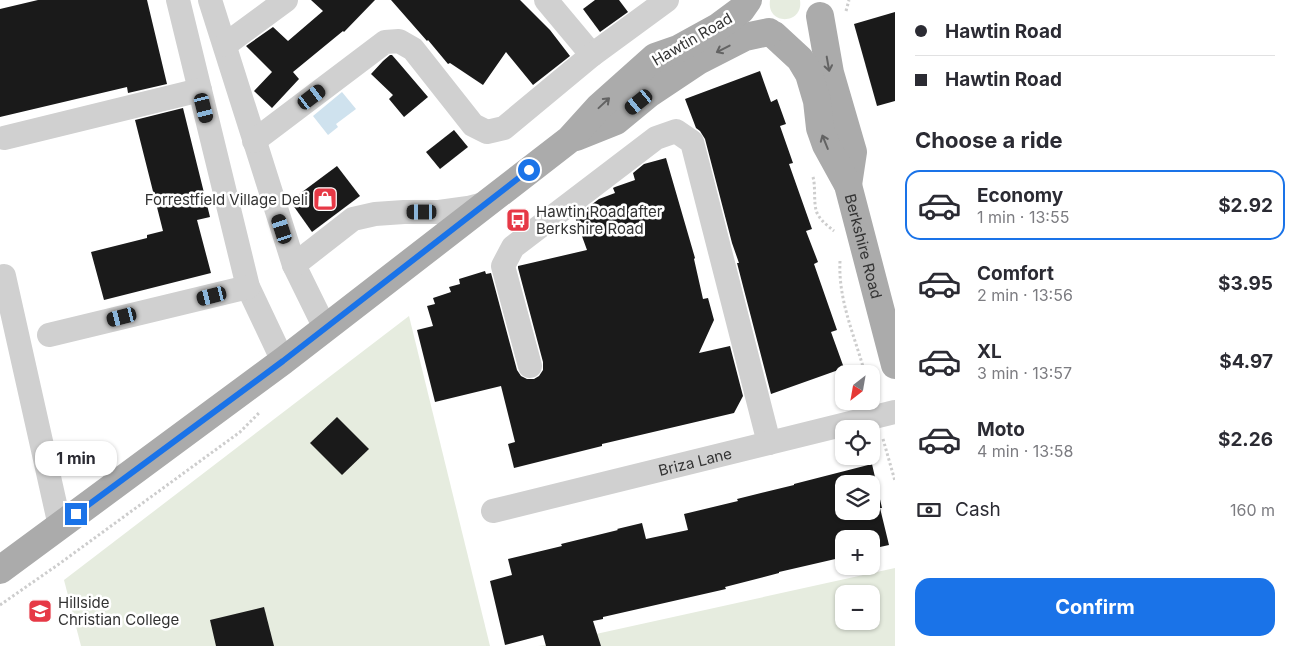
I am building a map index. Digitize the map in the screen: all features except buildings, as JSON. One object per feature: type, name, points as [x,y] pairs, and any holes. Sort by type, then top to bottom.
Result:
[{"type":"main road","name":"Berkshire Road","points":[[750,0],[754,17],[760,26],[800,59],[809,74],[817,100],[820,128],[826,145],[848,185],[895,365]]},
{"type":"main road","name":"Hawtin Road","points":[[0,570],[283,361],[570,139],[599,107],[655,57],[678,48],[718,27],[741,10],[750,0]]},
{"type":"main road","name":"Berkshire Road","points":[[829,10],[830,74],[853,152],[848,185]]},
{"type":"main road","name":"Hawtin Road","points":[[570,139],[616,121],[650,93],[698,61],[745,37],[771,34],[784,37],[795,36],[814,26],[829,10]]},
{"type":"street","points":[[178,0],[248,287],[283,361]]},
{"type":"street","points":[[210,0],[294,265],[325,328]]},
{"type":"street","points":[[224,45],[286,0]]},
{"type":"street","points":[[546,0],[592,56]]},
{"type":"street","points":[[254,141],[385,42],[399,41],[412,49],[473,125],[487,132],[504,128],[592,56],[667,0]]},
{"type":"street","points":[[4,138],[200,90]]},
{"type":"street","points":[[530,366],[503,266],[513,247],[656,138],[676,131],[692,142],[769,443]]},
{"type":"street","points":[[294,265],[353,219],[375,214],[439,212],[487,203]]},
{"type":"street","points":[[4,276],[60,526]]},
{"type":"street","points":[[50,335],[248,287]]},
{"type":"street","name":"Briza Lane","points":[[493,511],[895,412]]},
{"type":"path","points":[[829,10],[849,0]]},
{"type":"path","points":[[813,174],[817,213],[824,223],[835,232]]},
{"type":"path","points":[[841,256],[840,279],[846,313],[863,365]]},
{"type":"path","points":[[0,605],[240,432],[262,409]]},
{"type":"shaded area","points":[[770,0],[800,0],[800,8],[791,18],[779,18],[770,8]]},
{"type":"shaded area","points":[[409,316],[490,646],[81,646],[64,580]]},
{"type":"shaded area","points":[[895,568],[895,646],[538,646],[863,575],[880,575],[880,571]]},
{"type":"water","points":[[342,92],[356,109],[336,124],[338,127],[328,135],[313,116]]},
{"type":"place","name":"Forrestfield Village Deli","points":[[325,199]]},
{"type":"place","name":"Hawtin Road after Berkshire Road","points":[[518,220]]},
{"type":"place","name":"Hillside Christian College","points":[[40,611]]},
{"type":"route","points":[[76,514],[283,361],[529,170]]}]
